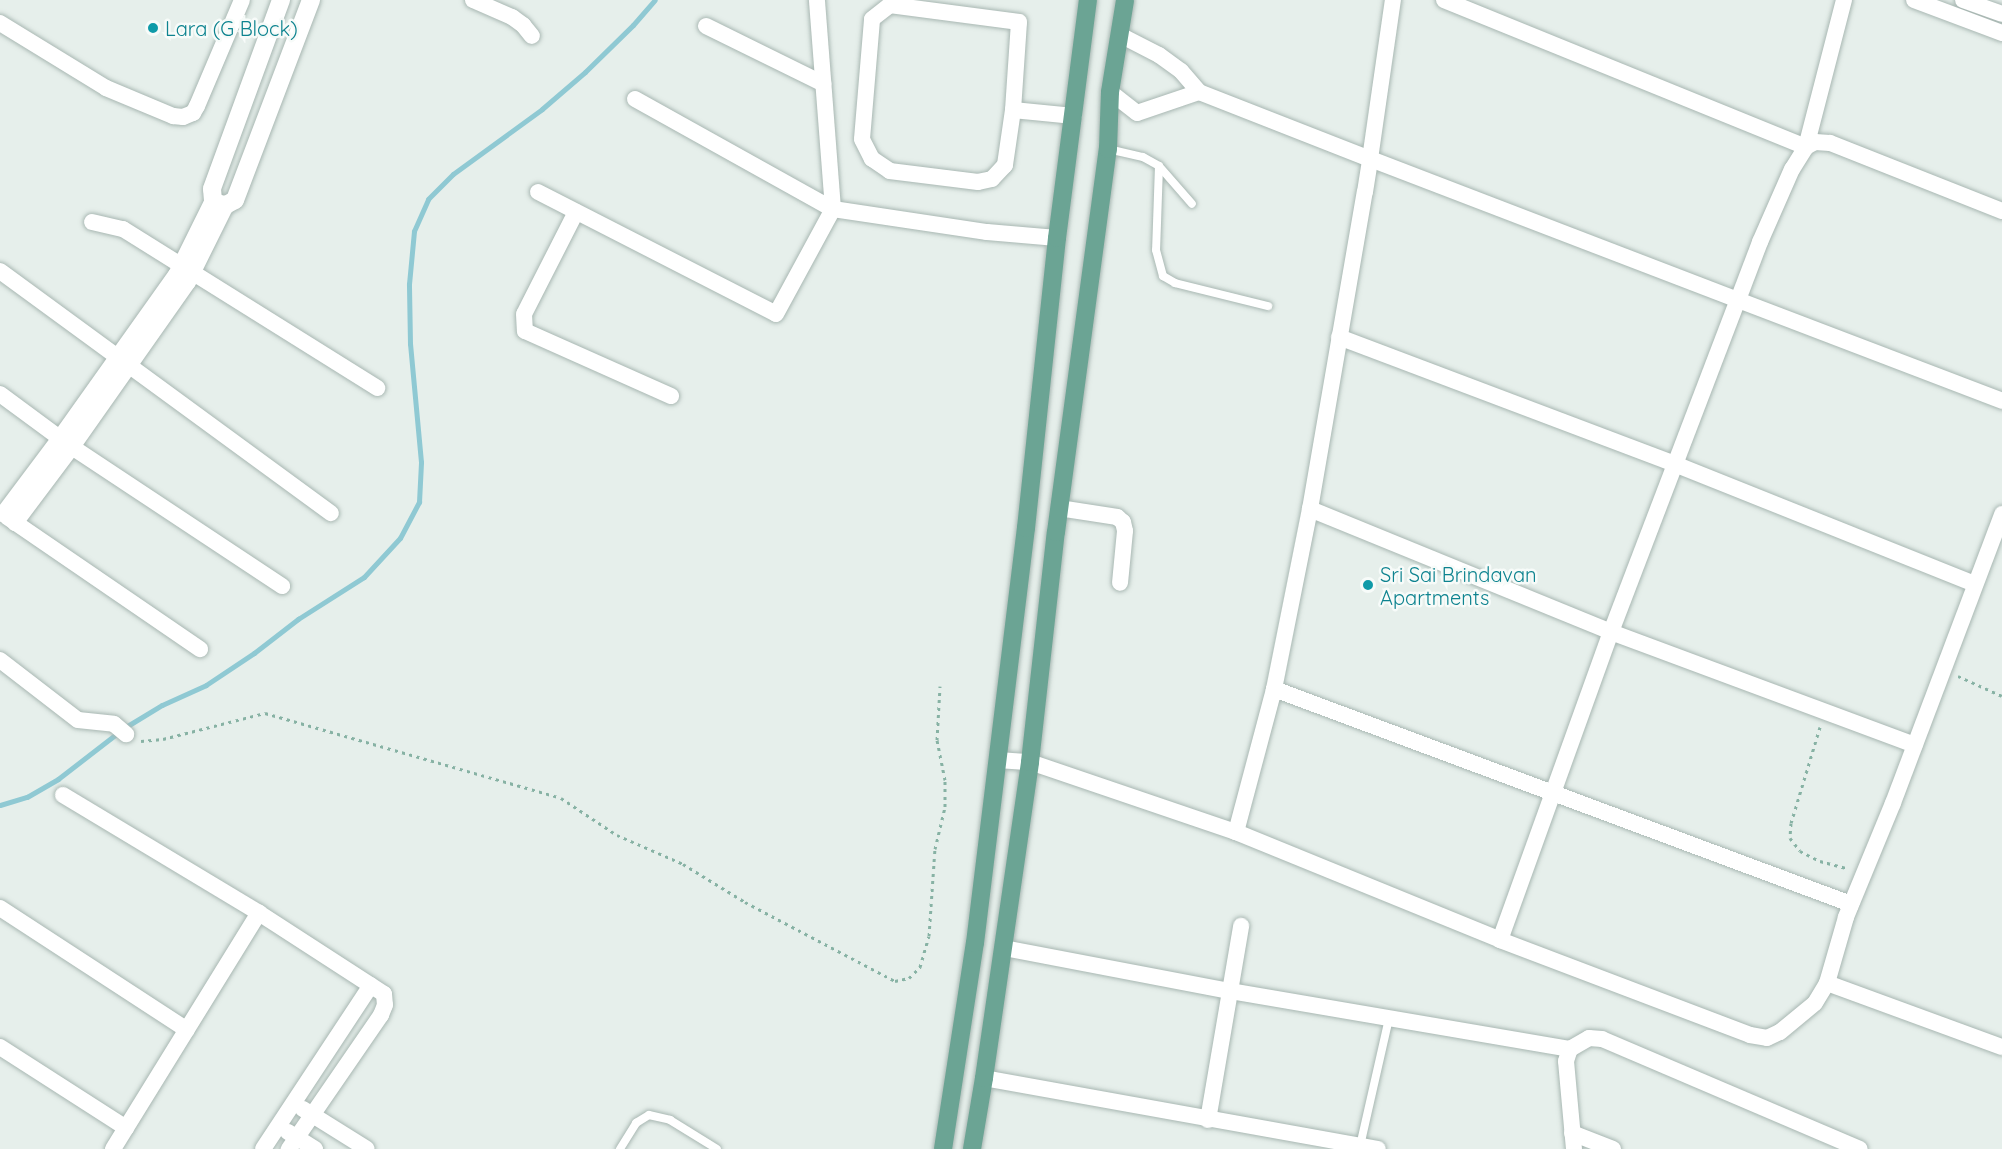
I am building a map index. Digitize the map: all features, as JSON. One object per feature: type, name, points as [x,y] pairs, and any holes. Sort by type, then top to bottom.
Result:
[{"type":"main road","points":[[943,1149],[975,943],[1032,474],[1057,238],[1088,0]]},
{"type":"main road","points":[[972,1149],[1004,948],[1030,762],[1059,508],[1107,149],[1110,92],[1125,0]]},
{"type":"main road","points":[[1032,474],[1063,478]]},
{"type":"street","points":[[0,23],[9,31],[106,88],[173,116],[183,117],[193,113],[197,106],[242,0]]},
{"type":"street","points":[[220,203],[212,189],[281,0]]},
{"type":"street","points":[[220,203],[235,200],[311,0]]},
{"type":"street","points":[[473,0],[512,17],[532,36]]},
{"type":"street","points":[[538,192],[776,314],[833,209],[817,0]]},
{"type":"street","points":[[1236,832],[1274,689],[1310,508],[1370,159],[1394,0]]},
{"type":"street","points":[[1444,0],[1806,147]]},
{"type":"street","points":[[1500,939],[1611,632],[1677,465],[1738,300],[1787,180],[1806,147],[1844,0]]},
{"type":"street","points":[[1914,0],[2002,33]]},
{"type":"street","points":[[1963,0],[2002,14]]},
{"type":"street","points":[[890,5],[1019,22],[1013,110],[1005,165],[992,178],[978,182],[890,171],[872,159],[862,139],[872,19],[890,5]]},
{"type":"street","points":[[706,26],[824,84]]},
{"type":"street","points":[[1120,35],[1159,55],[1181,71],[1199,92],[2002,401]]},
{"type":"street","points":[[251,77],[277,87]]},
{"type":"street","points":[[1110,92],[1137,113],[1199,92]]},
{"type":"street","points":[[635,99],[833,209],[987,232],[1057,238]]},
{"type":"street","points":[[1013,110],[1074,116]]},
{"type":"street","points":[[1806,147],[1815,142],[1830,143],[2002,211]]},
{"type":"street","points":[[200,649],[6,516],[66,443],[187,269],[220,203]]},
{"type":"street","points":[[576,212],[524,314],[525,331],[671,396]]},
{"type":"street","points":[[92,222],[123,229],[378,388]]},
{"type":"street","points":[[0,271],[331,513]]},
{"type":"street","points":[[1339,337],[1677,465],[1974,584]]},
{"type":"street","points":[[0,394],[66,443],[282,586]]},
{"type":"street","points":[[1059,508],[1117,517],[1123,522],[1125,531],[1120,583]]},
{"type":"street","points":[[1310,508],[1611,632],[1915,745]]},
{"type":"street","points":[[998,760],[1030,762],[1236,832],[1500,939],[1750,1035],[1767,1038],[1780,1032],[1815,1003],[1827,983],[1851,904],[1915,745],[2002,514]]},
{"type":"street","points":[[0,660],[78,720],[107,722],[122,731]]},
{"type":"street","points":[[1274,689],[1851,904]]},
{"type":"street","points":[[63,795],[259,913],[384,994],[385,1005],[381,1015],[292,1143]]},
{"type":"street","points":[[0,908],[187,1030]]},
{"type":"street","points":[[113,1149],[259,913]]},
{"type":"street","points":[[1208,1120],[1241,926]]},
{"type":"street","points":[[1004,948],[1570,1049],[1589,1038],[1602,1039],[1860,1149]]},
{"type":"street","points":[[1827,983],[2002,1047]]},
{"type":"street","points":[[263,1149],[371,985]]},
{"type":"street","points":[[0,1047],[126,1128]]},
{"type":"street","points":[[1570,1049],[1566,1071],[1573,1141],[1613,1149]]},
{"type":"street","points":[[984,1078],[1378,1149]]},
{"type":"street","points":[[292,1103],[367,1149]]},
{"type":"street","points":[[278,1125],[292,1143],[315,1149]]},
{"type":"lane","points":[[1107,149],[1143,158],[1159,166],[1192,204]]},
{"type":"lane","points":[[1159,166],[1156,250],[1164,276],[1175,283],[1268,306]]},
{"type":"lane","points":[[1360,1146],[1389,1018]]},
{"type":"lane","points":[[620,1149],[636,1123],[649,1115],[670,1120],[717,1149]]},
{"type":"path","points":[[1943,669],[2002,696]]},
{"type":"path","points":[[122,731],[138,741],[163,739],[265,713],[561,798],[617,835],[683,864],[745,902],[895,981],[909,978],[920,968],[929,936],[935,849],[945,807],[944,771],[937,740],[940,686]]},
{"type":"path","points":[[1825,712],[1791,823],[1790,838],[1800,851],[1820,861],[1863,873]]},
{"type":"waterway","points":[[0,805],[27,797],[58,779],[124,728],[162,705],[206,685],[254,653],[298,619],[364,577],[400,538],[419,502],[421,462],[410,344],[409,284],[414,231],[428,199],[453,174],[542,109],[585,72],[655,0]]},
{"type":"place","name":"Lara (G Block)","points":[[153,28]]},
{"type":"place","name":"Sri Sai Brindavan Apartments","points":[[1368,585]]}]
